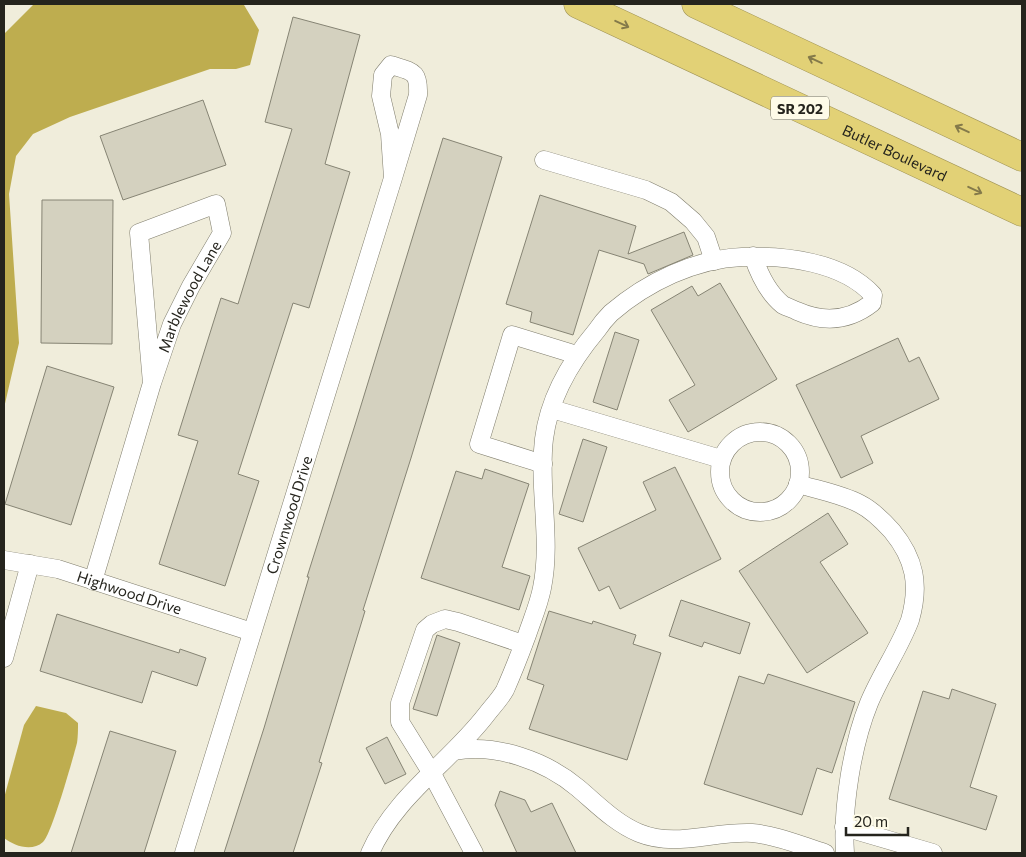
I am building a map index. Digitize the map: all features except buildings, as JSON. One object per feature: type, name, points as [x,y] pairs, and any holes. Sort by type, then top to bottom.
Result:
[{"type":"highway","name":"Butler Boulevard","points":[[578,4],[1022,212]]},
{"type":"highway","points":[[696,4],[1022,157]]},
{"type":"street","name":"Crownwood Drive","points":[[184,853],[393,178],[418,95],[418,81],[413,72],[391,65],[383,75],[381,96],[390,134],[393,178]]},
{"type":"street","points":[[544,160],[646,190],[671,202],[693,221],[706,237],[714,261]]},
{"type":"street","name":"Marblewood Lane","points":[[93,581],[152,383],[172,324],[191,286],[222,233],[216,204],[139,233],[152,383]]},
{"type":"street","points":[[370,853],[399,806],[476,728],[504,692],[542,588],[545,521],[544,438],[552,408],[571,363],[609,314],[631,298],[664,279],[714,261],[753,256],[788,258],[840,273],[863,284],[873,295],[872,303],[862,311],[839,320],[822,320],[804,314],[784,305],[770,291],[759,274],[753,256]]},
{"type":"street","points":[[543,464],[479,444],[512,335],[577,355]]},
{"type":"street","points":[[552,408],[721,459]]},
{"type":"street","points":[[753,432],[772,433],[783,439],[792,448],[798,459],[800,472],[798,484],[792,497],[781,506],[768,511],[754,512],[740,507],[730,499],[722,487],[719,473],[721,459],[727,448],[736,439],[753,432]]},
{"type":"street","points":[[798,484],[848,499],[861,504],[874,513],[886,525],[904,549],[911,561],[915,581],[914,607],[905,634],[868,704],[859,736],[851,770],[844,827],[846,853]]},
{"type":"street","name":"Highwood Drive","points":[[4,560],[58,569],[252,632]]},
{"type":"street","points":[[4,658],[30,564]]},
{"type":"street","points":[[474,853],[431,772],[400,722],[400,703],[425,630],[432,624],[445,619],[523,644]]},
{"type":"street","points":[[454,751],[470,748],[488,750],[515,756],[545,767],[563,777],[626,827],[640,834],[681,840],[752,833],[825,853]]},
{"type":"street","points":[[844,827],[933,853]]},
{"type":"shaded area","points":[[34,4],[241,4],[244,5],[259,30],[250,65],[236,69],[210,69],[70,117],[33,134],[16,156],[9,194],[19,343],[4,408],[4,34]]},
{"type":"shaded area","points":[[36,706],[66,713],[78,723],[78,735],[62,795],[47,836],[39,845],[23,847],[4,838],[4,798],[24,725]]}]
